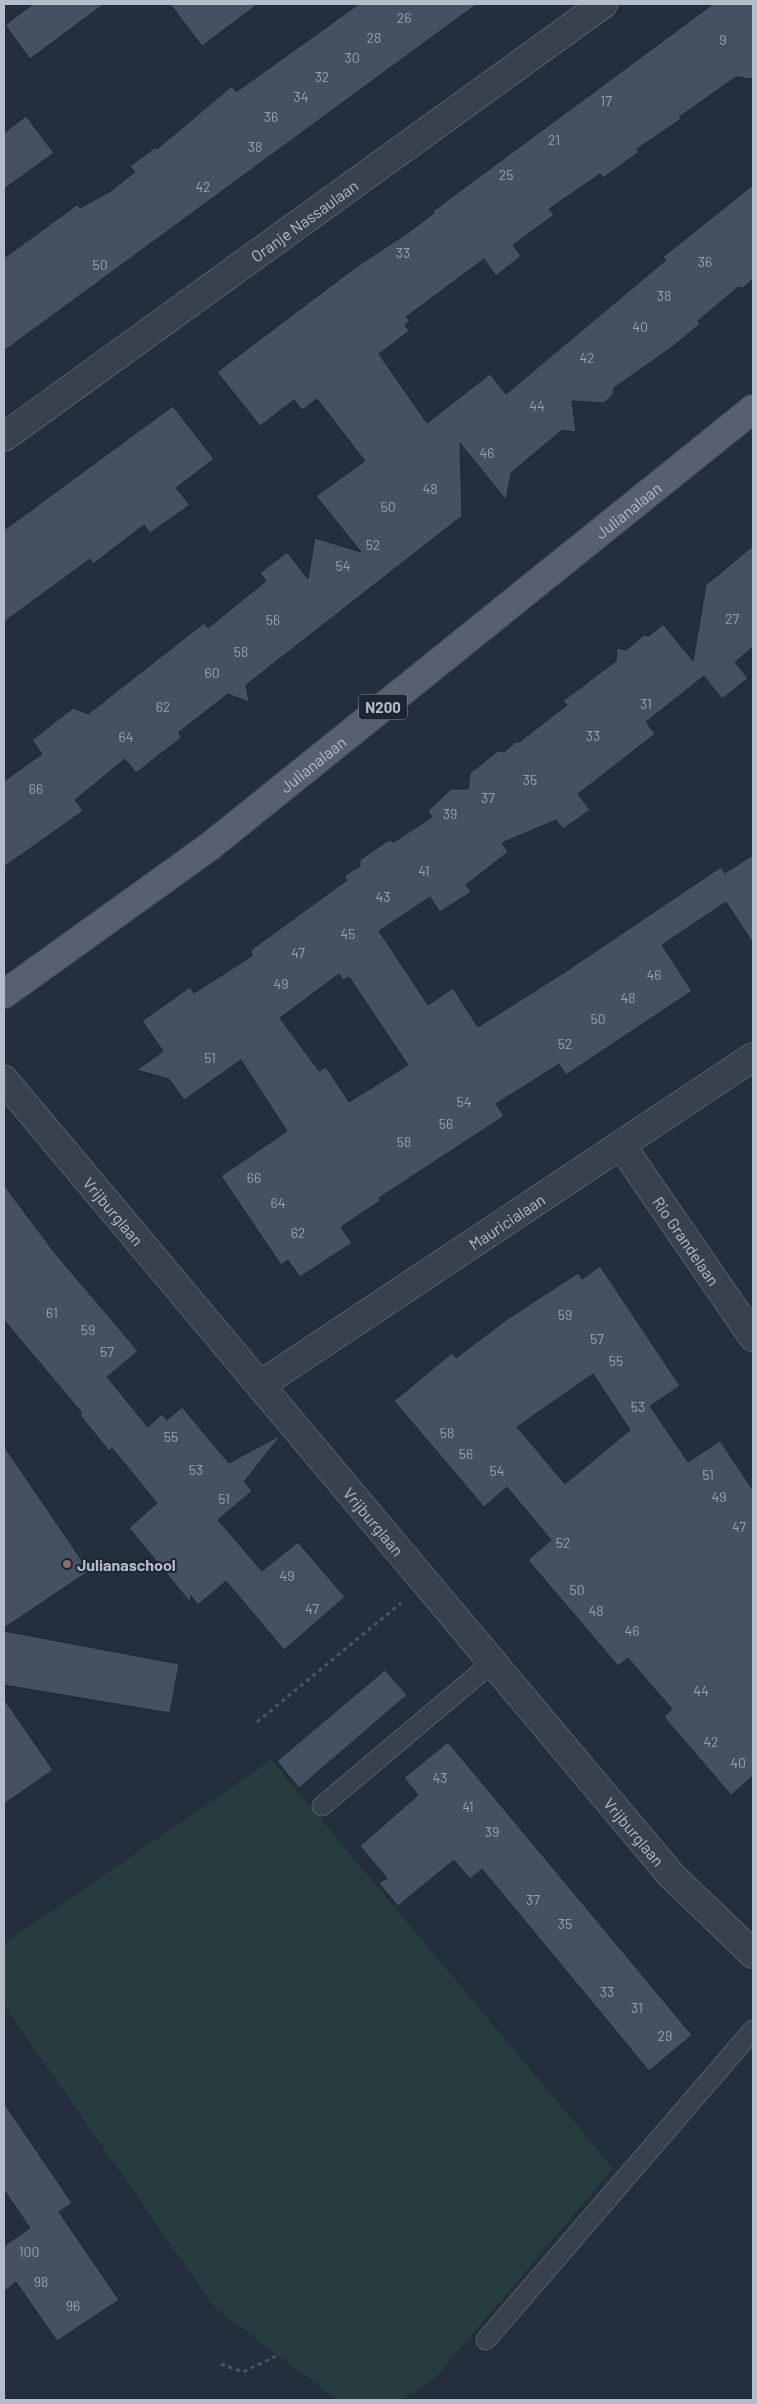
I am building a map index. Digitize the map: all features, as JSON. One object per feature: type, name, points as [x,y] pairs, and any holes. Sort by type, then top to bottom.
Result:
[{"type":"main road","name":"Julianalaan","points":[[4,994],[209,847],[753,409]]},
{"type":"street","name":"Oranje Nassaulaan","points":[[4,437],[603,4]]},
{"type":"street","name":"Mauricialaan","points":[[260,1385],[753,1057]]},
{"type":"street","name":"Vrijburglaan","points":[[4,1080],[671,1875],[753,1954]]},
{"type":"street","name":"Rio Grandelaan","points":[[621,1145],[753,1337]]},
{"type":"lane","points":[[322,1806],[493,1662]]},
{"type":"lane","points":[[486,2340],[753,2030]]},
{"type":"path","points":[[257,1722],[426,1582]]},
{"type":"path","points":[[220,2364],[243,2372],[278,2355]]},
{"type":"green space","points":[[271,1760],[613,2168],[435,2378],[402,2400],[338,2400],[214,2307],[4,2005],[4,1944]]},
{"type":"building","points":[[33,4],[104,4],[30,59],[5,25]]},
{"type":"building","points":[[170,4],[258,4],[202,46]]},
{"type":"building","points":[[359,4],[477,4],[4,351],[4,258],[77,205],[80,208],[109,192],[135,172],[130,166],[156,147],[157,149],[232,86],[236,92]]},
{"type":"building","points":[[713,4],[753,4],[753,79],[736,77],[679,117],[681,119],[637,149],[639,152],[603,178],[600,174],[549,209],[554,215],[513,245],[521,256],[496,276],[484,259],[406,317],[410,321],[405,325],[409,331],[379,354],[427,423],[490,374],[506,394],[666,260],[663,257],[753,185],[753,279],[743,288],[738,287],[698,321],[700,324],[672,347],[614,388],[613,395],[604,403],[572,401],[576,432],[562,430],[511,473],[506,500],[460,443],[462,516],[246,685],[249,702],[228,694],[179,732],[181,738],[136,773],[125,759],[75,800],[83,811],[4,867],[4,781],[42,754],[32,740],[73,708],[88,714],[204,623],[208,628],[266,581],[260,573],[287,552],[308,579],[315,538],[361,552],[316,496],[365,461],[317,399],[302,410],[294,400],[260,426],[217,372],[356,267],[409,232],[434,213],[433,211]]},
{"type":"building","points":[[26,116],[54,153],[4,189],[4,133]]},
{"type":"building","points":[[173,406],[214,459],[176,488],[190,505],[150,533],[144,525],[93,564],[90,559],[4,622],[4,530]]},
{"type":"building","points":[[753,546],[753,647],[735,662],[748,678],[722,699],[704,676],[646,722],[655,734],[578,794],[590,810],[563,829],[556,820],[502,843],[508,852],[466,885],[471,892],[440,912],[430,897],[379,931],[428,1005],[453,988],[478,1027],[565,972],[721,867],[725,873],[753,855],[753,943],[726,902],[662,945],[692,991],[566,1075],[559,1064],[496,1104],[504,1116],[379,1198],[381,1200],[341,1227],[352,1243],[300,1277],[288,1260],[281,1265],[221,1176],[287,1131],[241,1060],[184,1100],[169,1079],[137,1070],[163,1051],[142,1021],[190,987],[194,993],[252,956],[251,950],[347,880],[344,876],[360,866],[360,860],[389,840],[394,842],[432,817],[428,811],[451,789],[468,789],[470,773],[498,751],[504,752],[517,741],[518,743],[567,705],[563,701],[616,661],[617,648],[626,650],[644,635],[649,636],[663,624],[693,661],[706,585]],"holes":[[[339,974],[343,980],[349,977],[408,1065],[349,1102],[326,1067],[319,1071],[280,1018]]]},
{"type":"building","points":[[4,1185],[54,1252],[138,1351],[107,1377],[148,1427],[162,1414],[167,1420],[182,1407],[229,1463],[281,1435],[244,1482],[252,1491],[218,1520],[262,1571],[298,1542],[345,1597],[284,1650],[226,1581],[198,1605],[191,1596],[190,1602],[129,1528],[157,1503],[112,1448],[109,1451],[80,1415],[82,1413],[4,1320]]},
{"type":"building","points":[[600,1266],[680,1386],[650,1406],[688,1462],[720,1441],[753,1490],[753,1776],[731,1795],[664,1717],[672,1709],[628,1658],[618,1666],[528,1560],[551,1540],[507,1487],[484,1507],[394,1401],[452,1353],[456,1358],[506,1320],[578,1273],[582,1279]],"holes":[[[593,1374],[630,1430],[565,1484],[517,1427]]]},
{"type":"building","points":[[4,1446],[89,1571],[4,1628]]},
{"type":"building","points":[[4,1631],[179,1664],[170,1713],[4,1685]]},
{"type":"building","points":[[385,1670],[407,1695],[299,1788],[277,1761]]},
{"type":"building","points":[[4,1699],[53,1770],[4,1804]]},
{"type":"building","points":[[448,1742],[692,2035],[649,2071],[482,1869],[470,1879],[454,1860],[398,1906],[379,1883],[387,1878],[360,1846],[418,1795],[404,1778]]},
{"type":"building","points":[[4,2103],[72,2203],[59,2212],[119,2300],[57,2341],[16,2282],[4,2292],[4,2246],[30,2228],[4,2190]]},
{"type":"place","name":"Julianaschool","points":[[67,1564]]}]
